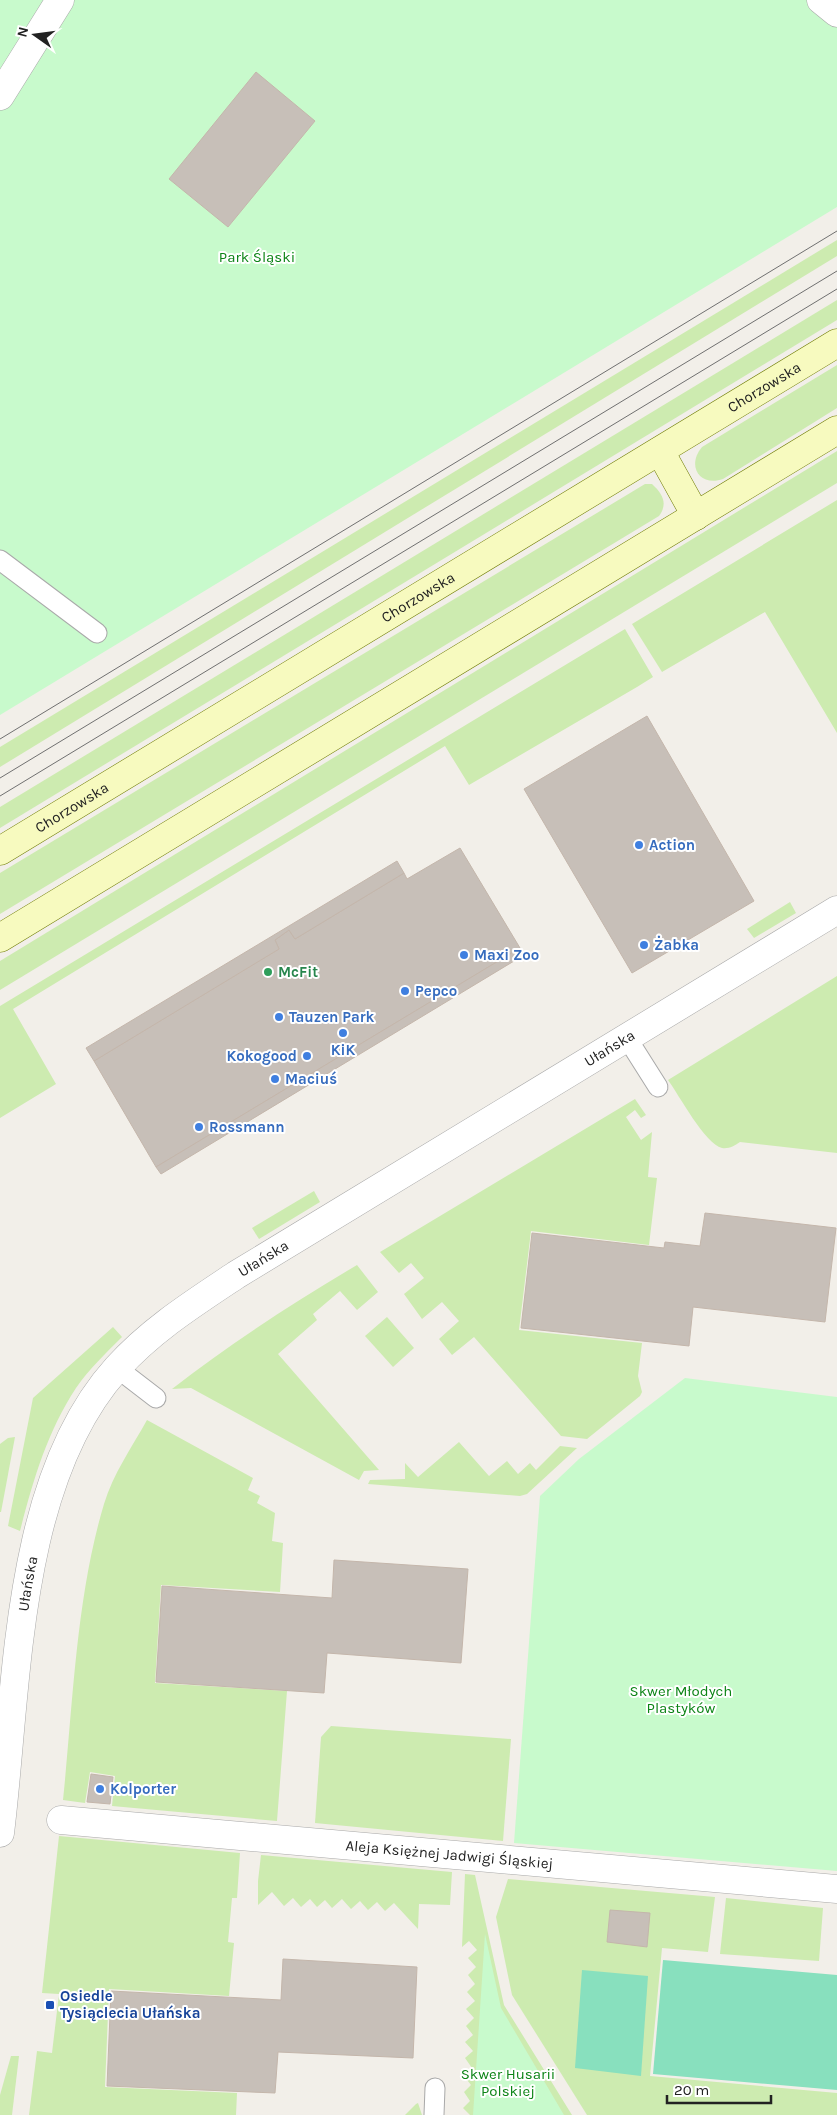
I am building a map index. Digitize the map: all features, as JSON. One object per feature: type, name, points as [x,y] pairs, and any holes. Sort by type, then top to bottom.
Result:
[{"type":"main road","name":"Chorzowska","points":[[0,851],[837,343]]},
{"type":"main road","points":[[0,938],[837,430]]},
{"type":"main road","points":[[660,451],[696,516]]},
{"type":"street","points":[[0,96],[60,0]]},
{"type":"street","points":[[821,0],[837,13]]},
{"type":"street","name":"Ułańska","points":[[0,1833],[22,1624],[38,1535],[49,1493],[78,1422],[96,1394],[117,1368],[166,1323],[236,1275],[837,910]]},
{"type":"street","name":"Aleja Księżnej Jadwigi Śląskiej","points":[[61,1820],[837,1889]]},
{"type":"lane","points":[[0,560],[97,633]]},
{"type":"lane","points":[[627,1038],[658,1087]]},
{"type":"lane","points":[[117,1368],[156,1398]]},
{"type":"lane","points":[[434,2115],[435,2088]]},
{"type":"green space","name":"Park Śląski","points":[[0,0],[837,0],[837,207],[0,715]]},
{"type":"green space","points":[[837,240],[837,256],[0,767],[0,747]]},
{"type":"green space","points":[[837,300],[837,320],[0,828],[0,807]]},
{"type":"green space","points":[[837,365],[837,408],[723,479],[708,480],[698,473],[695,461],[702,447]]},
{"type":"green space","points":[[837,451],[837,483],[0,990],[0,961]]},
{"type":"green space","points":[[645,484],[652,484],[663,499],[662,512],[659,516],[0,914],[0,873]]},
{"type":"green space","points":[[837,500],[837,733],[765,612],[662,672],[632,624]]},
{"type":"green space","points":[[625,629],[653,677],[637,687],[469,785],[445,746],[13,1009],[56,1084],[0,1118],[0,1006]]},
{"type":"green space","points":[[790,902],[796,913],[754,938],[747,929]]},
{"type":"green space","points":[[837,976],[837,1153],[740,1142],[727,1148],[715,1145],[700,1129],[668,1080]]},
{"type":"green space","points":[[635,1099],[646,1115],[641,1118],[635,1110],[626,1117],[641,1140],[652,1132],[648,1177],[657,1178],[649,1245],[531,1231],[519,1330],[642,1343],[638,1376],[642,1392],[640,1396],[587,1439],[561,1436],[474,1337],[452,1355],[439,1339],[459,1321],[442,1302],[422,1319],[404,1294],[424,1278],[411,1263],[399,1273],[380,1252]]},
{"type":"green space","points":[[314,1191],[320,1202],[259,1239],[252,1228]]},
{"type":"green space","points":[[357,1265],[378,1292],[357,1310],[340,1291],[313,1314],[317,1320],[278,1354],[379,1470],[364,1471],[359,1480],[191,1388],[172,1389],[263,1324]]},
{"type":"green space","points":[[387,1317],[414,1348],[393,1367],[365,1336]]},
{"type":"green space","points":[[113,1327],[122,1337],[86,1374],[57,1422],[42,1457],[20,1531],[8,1526],[33,1398]]},
{"type":"green space","name":"Skwer Młodych Plastyków","points":[[685,1378],[837,1397],[837,1871],[514,1843],[540,1496],[579,1459]]},
{"type":"green space","points":[[147,1420],[253,1478],[248,1490],[260,1496],[257,1503],[275,1513],[272,1541],[283,1543],[280,1592],[161,1585],[155,1683],[287,1691],[277,1821],[112,1806],[115,1776],[90,1772],[85,1803],[63,1800],[81,1613],[95,1539],[112,1482]]},
{"type":"green space","points":[[15,1437],[0,1512],[0,1444],[8,1438]]},
{"type":"green space","points":[[459,1442],[489,1476],[507,1461],[518,1474],[530,1463],[536,1470],[560,1446],[577,1448],[527,1494],[520,1496],[368,1484],[370,1480],[405,1479],[405,1463],[418,1477]]},
{"type":"green space","points":[[331,1726],[511,1739],[503,1841],[315,1823],[321,1737]]},
{"type":"green space","points":[[59,1836],[240,1853],[237,1898],[232,1898],[228,1942],[234,1943],[229,1996],[109,1989],[105,2087],[237,2093],[236,2115],[29,2115],[37,2051],[52,2053],[59,1994],[42,1993]]},
{"type":"green space","points":[[261,1855],[452,1872],[450,1905],[419,1904],[418,1929],[394,1903],[385,1911],[377,1902],[368,1910],[360,1901],[351,1909],[342,1899],[332,1908],[325,1900],[317,1907],[310,1899],[301,1907],[293,1898],[284,1906],[272,1892],[258,1905]]},
{"type":"green space","name":"Skwer Husarii Polskiej","points":[[465,1874],[475,1875],[504,2005],[572,2115],[470,2115],[463,2108],[470,2101],[464,2092],[471,2085],[464,2076],[472,2068],[465,2058],[473,2051],[465,2042],[473,2035],[466,2026],[474,2018],[466,2009],[475,2001],[467,1992],[475,1984],[468,1975],[476,1967],[468,1958],[477,1950],[469,1941],[462,1947]]},
{"type":"green space","points":[[508,1879],[715,1897],[708,1952],[662,1948],[650,2076],[837,2093],[837,2115],[587,2115],[512,1995],[496,1917]]},
{"type":"green space","points":[[726,1898],[823,1908],[819,1961],[720,1954]]},
{"type":"green space","name":"Skwer Husarii Polskiej","points":[[485,1934],[501,2008],[564,2115],[473,2115]]},
{"type":"green space","points":[[663,1960],[837,1975],[837,2090],[653,2074]]},
{"type":"green space","points":[[582,1970],[648,1976],[641,2076],[575,2068]]},
{"type":"green space","points":[[11,2056],[19,2056],[12,2115],[0,2115],[0,2095]]},
{"type":"green space","points":[[418,2103],[422,2115],[405,2115],[416,2104]]},
{"type":"building","points":[[256,72],[315,121],[228,227],[169,179]]},
{"type":"building","name":"Action","points":[[647,716],[754,901],[632,973],[524,789]]},
{"type":"building","points":[[460,848],[520,948],[156,1167],[94,1061],[279,949],[275,940],[289,930],[295,939],[404,873],[407,879]]},
{"type":"building","points":[[397,861],[404,873],[295,939],[289,930],[275,940],[279,949],[94,1061],[86,1048]]},
{"type":"building","points":[[520,948],[524,955],[161,1174],[156,1167]]},
{"type":"building","points":[[705,1213],[836,1228],[825,1322],[693,1307],[689,1346],[521,1328],[532,1233],[664,1248],[665,1242],[700,1246]]},
{"type":"building","points":[[334,1560],[468,1569],[461,1663],[327,1653],[324,1693],[156,1682],[162,1586],[332,1598]]},
{"type":"building","name":"Kolporter","points":[[91,1774],[113,1777],[110,1804],[87,1802]]},
{"type":"building","points":[[610,1910],[650,1913],[647,1947],[607,1942]]},
{"type":"building","points":[[283,1959],[417,1967],[413,2058],[278,2052],[275,2093],[107,2086],[111,1991],[281,2000]]},
{"type":"tram line","points":[[0,739],[837,231]]},
{"type":"tram line","points":[[0,778],[837,271]]},
{"type":"tram line","points":[[0,796],[837,289]]},
{"type":"place","name":"Action","points":[[639,845]]},
{"type":"place","name":"Żabka","points":[[644,945]]},
{"type":"place","name":"Maxi Zoo","points":[[464,955]]},
{"type":"place","name":"McFit","points":[[268,972]]},
{"type":"place","name":"Pepco","points":[[405,991]]},
{"type":"place","name":"Tauzen Park","points":[[279,1017]]},
{"type":"place","name":"KiK","points":[[343,1033]]},
{"type":"place","name":"Kokogood","points":[[307,1056]]},
{"type":"place","name":"Maciuś","points":[[275,1079]]},
{"type":"place","name":"Rossmann","points":[[199,1127]]},
{"type":"place","name":"Kolporter","points":[[100,1789]]},
{"type":"place","name":"Osiedle Tysiąclecia Ułańska","points":[[50,2005]]}]
